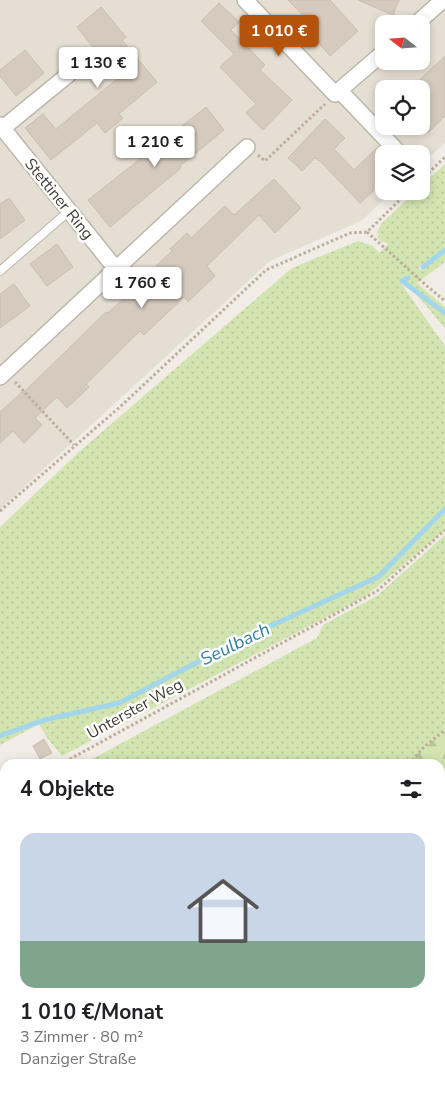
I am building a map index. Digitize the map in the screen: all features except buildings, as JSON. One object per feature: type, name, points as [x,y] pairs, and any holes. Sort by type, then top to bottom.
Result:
[{"type":"street","points":[[245,0],[391,145]]},
{"type":"street","points":[[426,15],[443,0]]},
{"type":"street","points":[[337,93],[375,60]]},
{"type":"street","name":"Stettiner Ring","points":[[69,74],[1,127],[116,269]]},
{"type":"street","points":[[3,375],[247,147]]},
{"type":"lane","points":[[0,271],[69,211]]},
{"type":"path","points":[[247,147],[266,160],[337,93]]},
{"type":"path","points":[[430,170],[445,158]]},
{"type":"path","points":[[0,511],[121,406],[266,270],[350,233],[367,232],[400,200]]},
{"type":"path","points":[[367,232],[445,301]]},
{"type":"path","points":[[3,375],[74,445]]},
{"type":"path","name":"Unterster Weg","points":[[70,759],[377,590],[445,530]]},
{"type":"path","points":[[413,759],[424,747],[445,730]]},
{"type":"shaded area","points":[[0,0],[445,0],[445,143],[430,157],[430,145],[375,145],[375,200],[383,200],[361,221],[270,261],[0,509]]},
{"type":"green space","points":[[445,164],[445,247],[418,268],[422,270],[445,253],[445,262],[417,283],[445,307],[445,328],[403,279],[400,282],[445,346],[445,530],[366,596],[62,756],[39,724],[0,745],[0,527],[80,451],[292,268],[358,241],[373,246],[379,253],[388,244],[379,240],[377,232],[381,224],[406,200],[430,200],[430,178]]},
{"type":"green space","points":[[445,535],[445,730],[424,747],[413,759],[92,759],[317,638],[323,625],[377,596]]},
{"type":"green space","points":[[445,731],[445,759],[413,759],[424,747]]},
{"type":"waterway","name":"Seulbach","points":[[423,267],[445,250]]},
{"type":"waterway","name":"Seulbach","points":[[408,278],[402,281],[445,313]]},
{"type":"waterway","name":"Seulbach","points":[[0,736],[44,720],[119,703],[242,639],[378,577],[445,509]]}]
